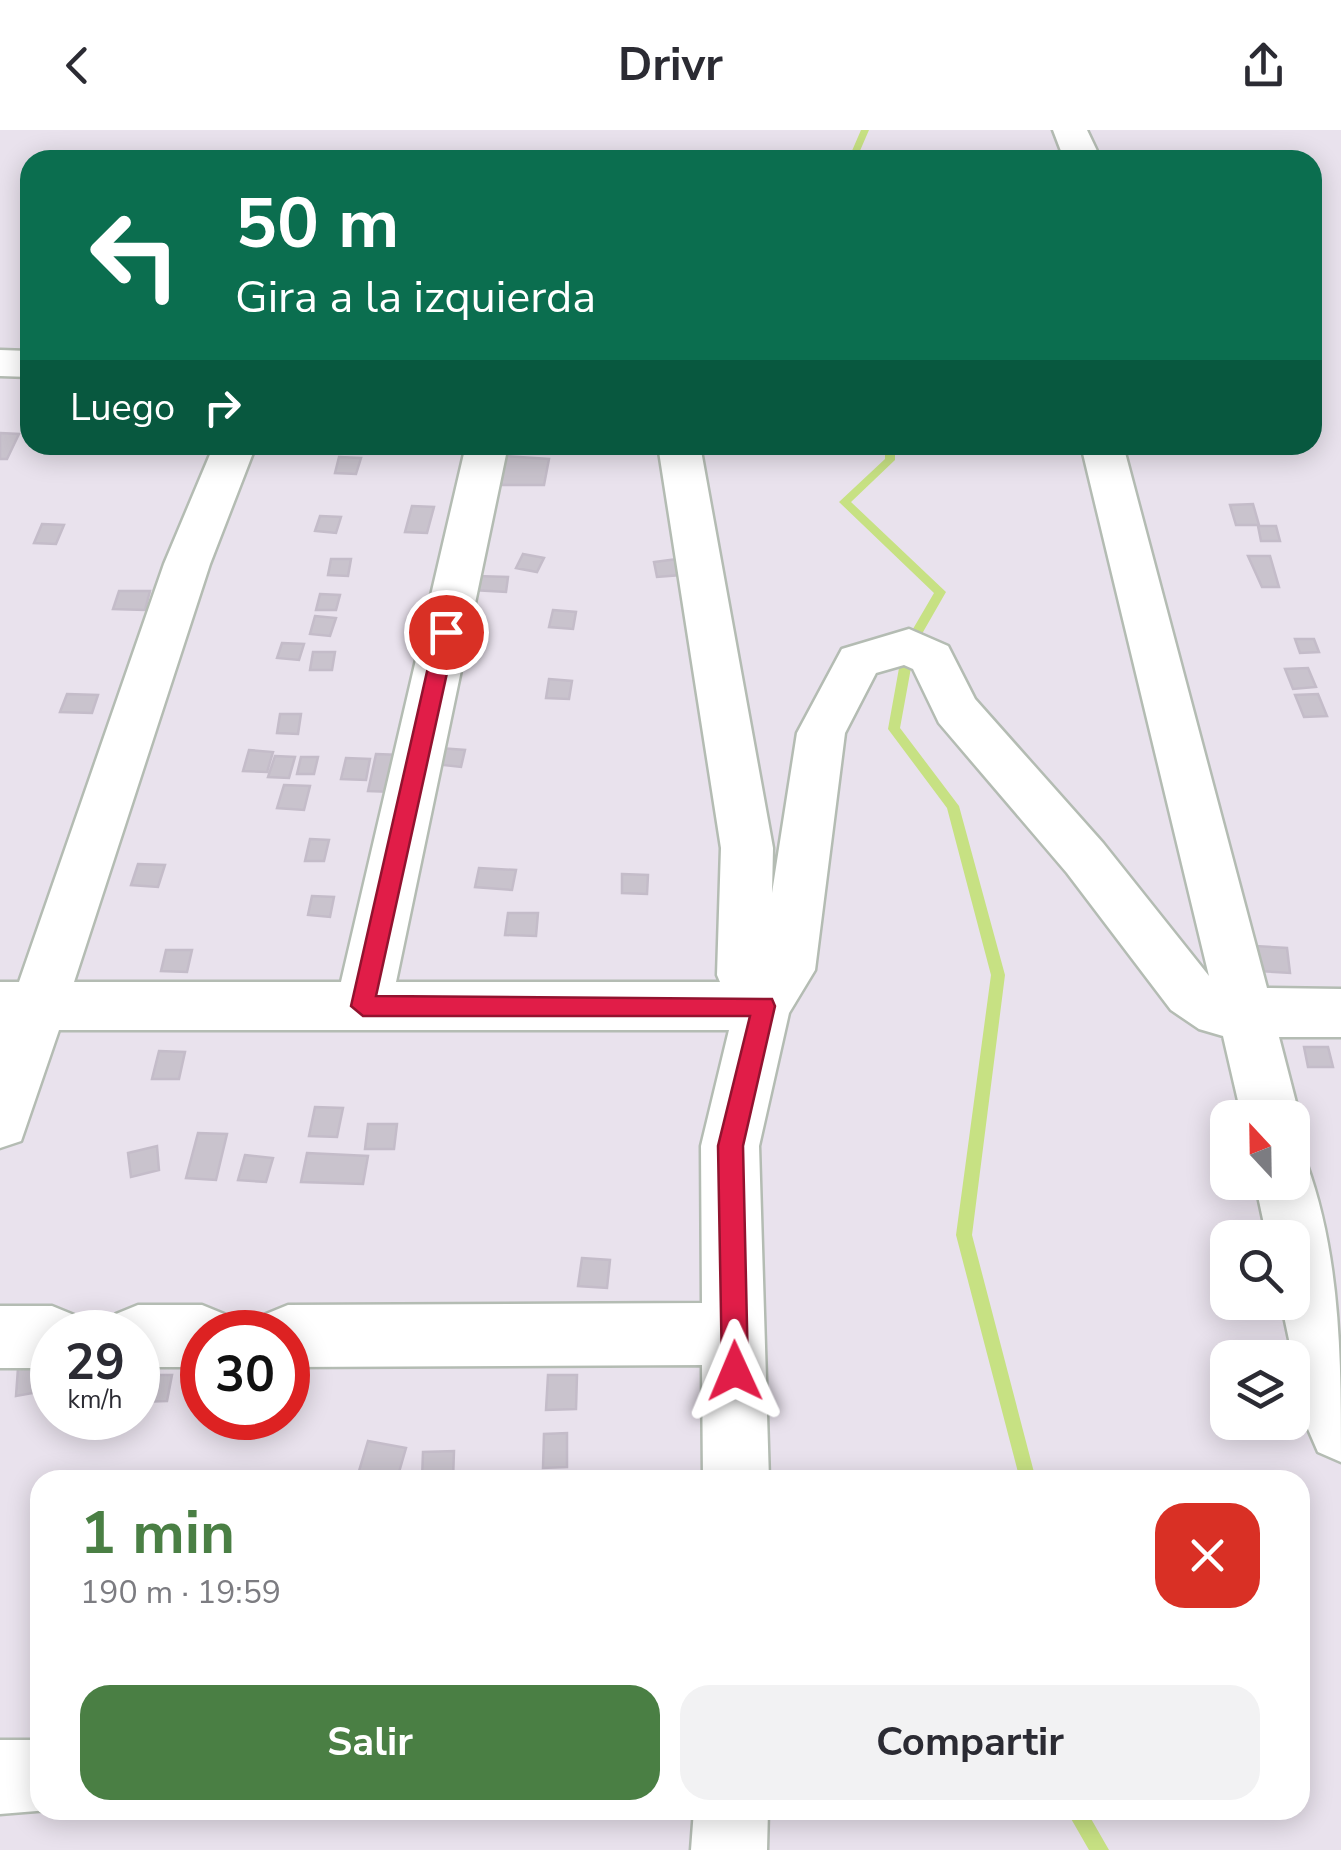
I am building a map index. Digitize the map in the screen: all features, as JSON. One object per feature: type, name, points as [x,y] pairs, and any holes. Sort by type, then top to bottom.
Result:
[{"type":"street","points":[[0,1122],[19,1006],[231,455]]},
{"type":"street","points":[[363,1006],[486,455]]},
{"type":"street","points":[[682,455],[747,848],[744,974],[764,1006]]},
{"type":"street","points":[[1105,455],[1266,1100]]},
{"type":"street","points":[[736,1470],[730,1146],[764,1006],[788,970],[821,733],[859,661],[910,646],[931,658],[956,710],[1085,858],[1190,992],[1219,1012],[1341,1013]]},
{"type":"street","points":[[19,1006],[764,1006]]},
{"type":"street","points":[[1289,1200],[1341,1429]]},
{"type":"street","points":[[310,1336],[734,1334]]},
{"type":"street","points":[[0,1337],[30,1336]]},
{"type":"street","points":[[0,1777],[30,1777]]},
{"type":"street","points":[[729,1850],[731,1820]]},
{"type":"building","points":[[0,433],[19,434],[7,459],[0,459]]},
{"type":"building","points":[[504,456],[549,459],[544,485],[498,485]]},
{"type":"building","points":[[339,457],[361,458],[356,474],[335,473]]},
{"type":"building","points":[[1253,504],[1259,525],[1236,525],[1230,505]]},
{"type":"building","points":[[412,506],[434,507],[427,533],[405,532]]},
{"type":"building","points":[[320,516],[341,517],[336,533],[315,531]]},
{"type":"building","points":[[42,524],[64,525],[56,544],[34,543]]},
{"type":"building","points":[[1258,526],[1276,526],[1280,541],[1261,541]]},
{"type":"building","points":[[523,554],[544,558],[537,572],[516,568]]},
{"type":"building","points":[[1248,556],[1270,556],[1279,587],[1262,587]]},
{"type":"building","points":[[331,559],[351,559],[348,576],[328,575]]},
{"type":"building","points":[[678,559],[681,575],[657,577],[654,562]]},
{"type":"building","points":[[476,576],[508,577],[506,592],[473,590]]},
{"type":"building","points":[[119,591],[150,591],[145,610],[113,609]]},
{"type":"building","points":[[320,594],[340,595],[336,610],[316,610]]},
{"type":"building","points":[[553,610],[576,612],[573,629],[549,627]]},
{"type":"building","points":[[315,616],[336,618],[330,636],[310,634]]},
{"type":"building","points":[[1295,639],[1314,639],[1319,652],[1300,653]]},
{"type":"building","points":[[282,643],[304,644],[299,660],[277,658]]},
{"type":"building","points":[[313,652],[335,652],[332,670],[310,670]]},
{"type":"building","points":[[1308,668],[1316,687],[1293,689],[1285,669]]},
{"type":"building","points":[[549,679],[572,681],[569,699],[546,698]]},
{"type":"building","points":[[67,694],[98,695],[92,713],[60,712]]},
{"type":"building","points":[[1318,694],[1327,716],[1304,717],[1295,695]]},
{"type":"building","points":[[280,714],[301,714],[298,734],[277,733]]},
{"type":"building","points":[[439,748],[465,750],[461,767],[434,764]]},
{"type":"building","points":[[249,750],[273,752],[267,772],[243,771]]},
{"type":"building","points":[[376,754],[401,755],[394,792],[368,791]]},
{"type":"building","points":[[275,756],[295,757],[289,778],[268,777]]},
{"type":"building","points":[[301,757],[318,757],[314,774],[297,774]]},
{"type":"building","points":[[346,758],[370,759],[366,780],[341,779]]},
{"type":"building","points":[[284,785],[310,786],[304,810],[277,808]]},
{"type":"building","points":[[310,839],[329,840],[324,861],[305,861]]},
{"type":"building","points":[[138,864],[165,865],[158,887],[131,885]]},
{"type":"building","points":[[479,868],[516,870],[512,890],[475,887]]},
{"type":"building","points":[[622,874],[648,875],[647,894],[622,893]]},
{"type":"building","points":[[312,896],[334,897],[330,917],[308,915]]},
{"type":"building","points":[[508,913],[538,913],[536,936],[505,935]]},
{"type":"building","points":[[1255,946],[1287,948],[1290,973],[1259,971]]},
{"type":"building","points":[[166,950],[192,950],[187,972],[161,971]]},
{"type":"building","points":[[1304,1047],[1328,1047],[1333,1067],[1308,1067]]},
{"type":"building","points":[[159,1051],[185,1052],[179,1079],[152,1079]]},
{"type":"building","points":[[315,1107],[343,1108],[337,1137],[309,1136]]},
{"type":"building","points":[[368,1124],[397,1124],[394,1149],[365,1149]]},
{"type":"building","points":[[198,1133],[227,1134],[216,1180],[186,1178]]},
{"type":"building","points":[[157,1146],[159,1170],[131,1177],[128,1153]]},
{"type":"building","points":[[307,1153],[368,1156],[363,1184],[301,1182]]},
{"type":"building","points":[[245,1155],[273,1158],[266,1182],[238,1180]]},
{"type":"building","points":[[582,1258],[610,1260],[607,1288],[578,1286]]},
{"type":"building","points":[[30,1366],[30,1394],[16,1396],[18,1368]]},
{"type":"building","points":[[160,1375],[172,1375],[167,1401],[160,1401]]},
{"type":"building","points":[[548,1375],[577,1375],[576,1409],[546,1410]]},
{"type":"building","points":[[567,1433],[567,1467],[543,1468],[544,1434]]},
{"type":"building","points":[[368,1441],[406,1448],[400,1470],[359,1470]]},
{"type":"building","points":[[454,1451],[453,1470],[422,1470],[423,1452]]},
{"type":"waterway","points":[[856,150],[865,130]]},
{"type":"waterway","points":[[890,455],[890,460],[844,502],[940,592],[909,646],[894,729],[953,806],[998,975],[964,1235],[1025,1470]]},
{"type":"waterway","points":[[1081,1820],[1100,1850]]},
{"type":"route","points":[[446,632],[363,1006],[764,1006],[730,1146],[735,1371]]}]
